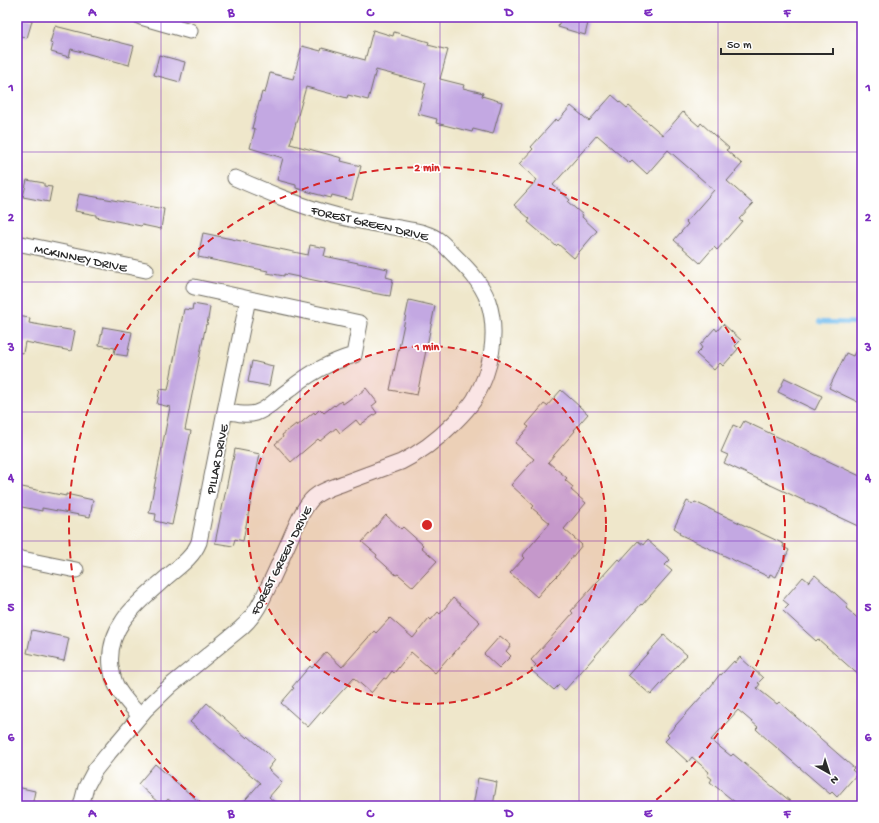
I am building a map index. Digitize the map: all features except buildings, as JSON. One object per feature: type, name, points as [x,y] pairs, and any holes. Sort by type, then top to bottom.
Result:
[{"type":"street","points":[[141,17],[190,31]]},
{"type":"street","name":"FOREST GREEN DRIVE","points":[[81,806],[86,787],[95,770],[140,716],[163,693],[242,628],[252,617],[263,598],[298,522],[309,502],[314,497],[328,489],[400,462],[417,454],[431,444],[473,401],[479,391],[492,349],[492,316],[486,296],[472,274],[439,239],[421,232],[328,214],[302,206],[235,178]]},
{"type":"street","name":"MCKINNEY DRIVE","points":[[17,244],[146,270]]},
{"type":"street","name":"PILLAR DRIVE","points":[[140,716],[116,686],[112,675],[110,659],[112,644],[116,631],[133,608],[196,550],[199,542],[225,411],[250,414],[257,413],[269,406],[307,376],[332,363],[354,355],[360,323],[194,287]]},
{"type":"street","points":[[225,411],[248,299]]},
{"type":"street","points":[[17,558],[76,570]]},
{"type":"waterway","points":[[819,322],[862,323]]}]
